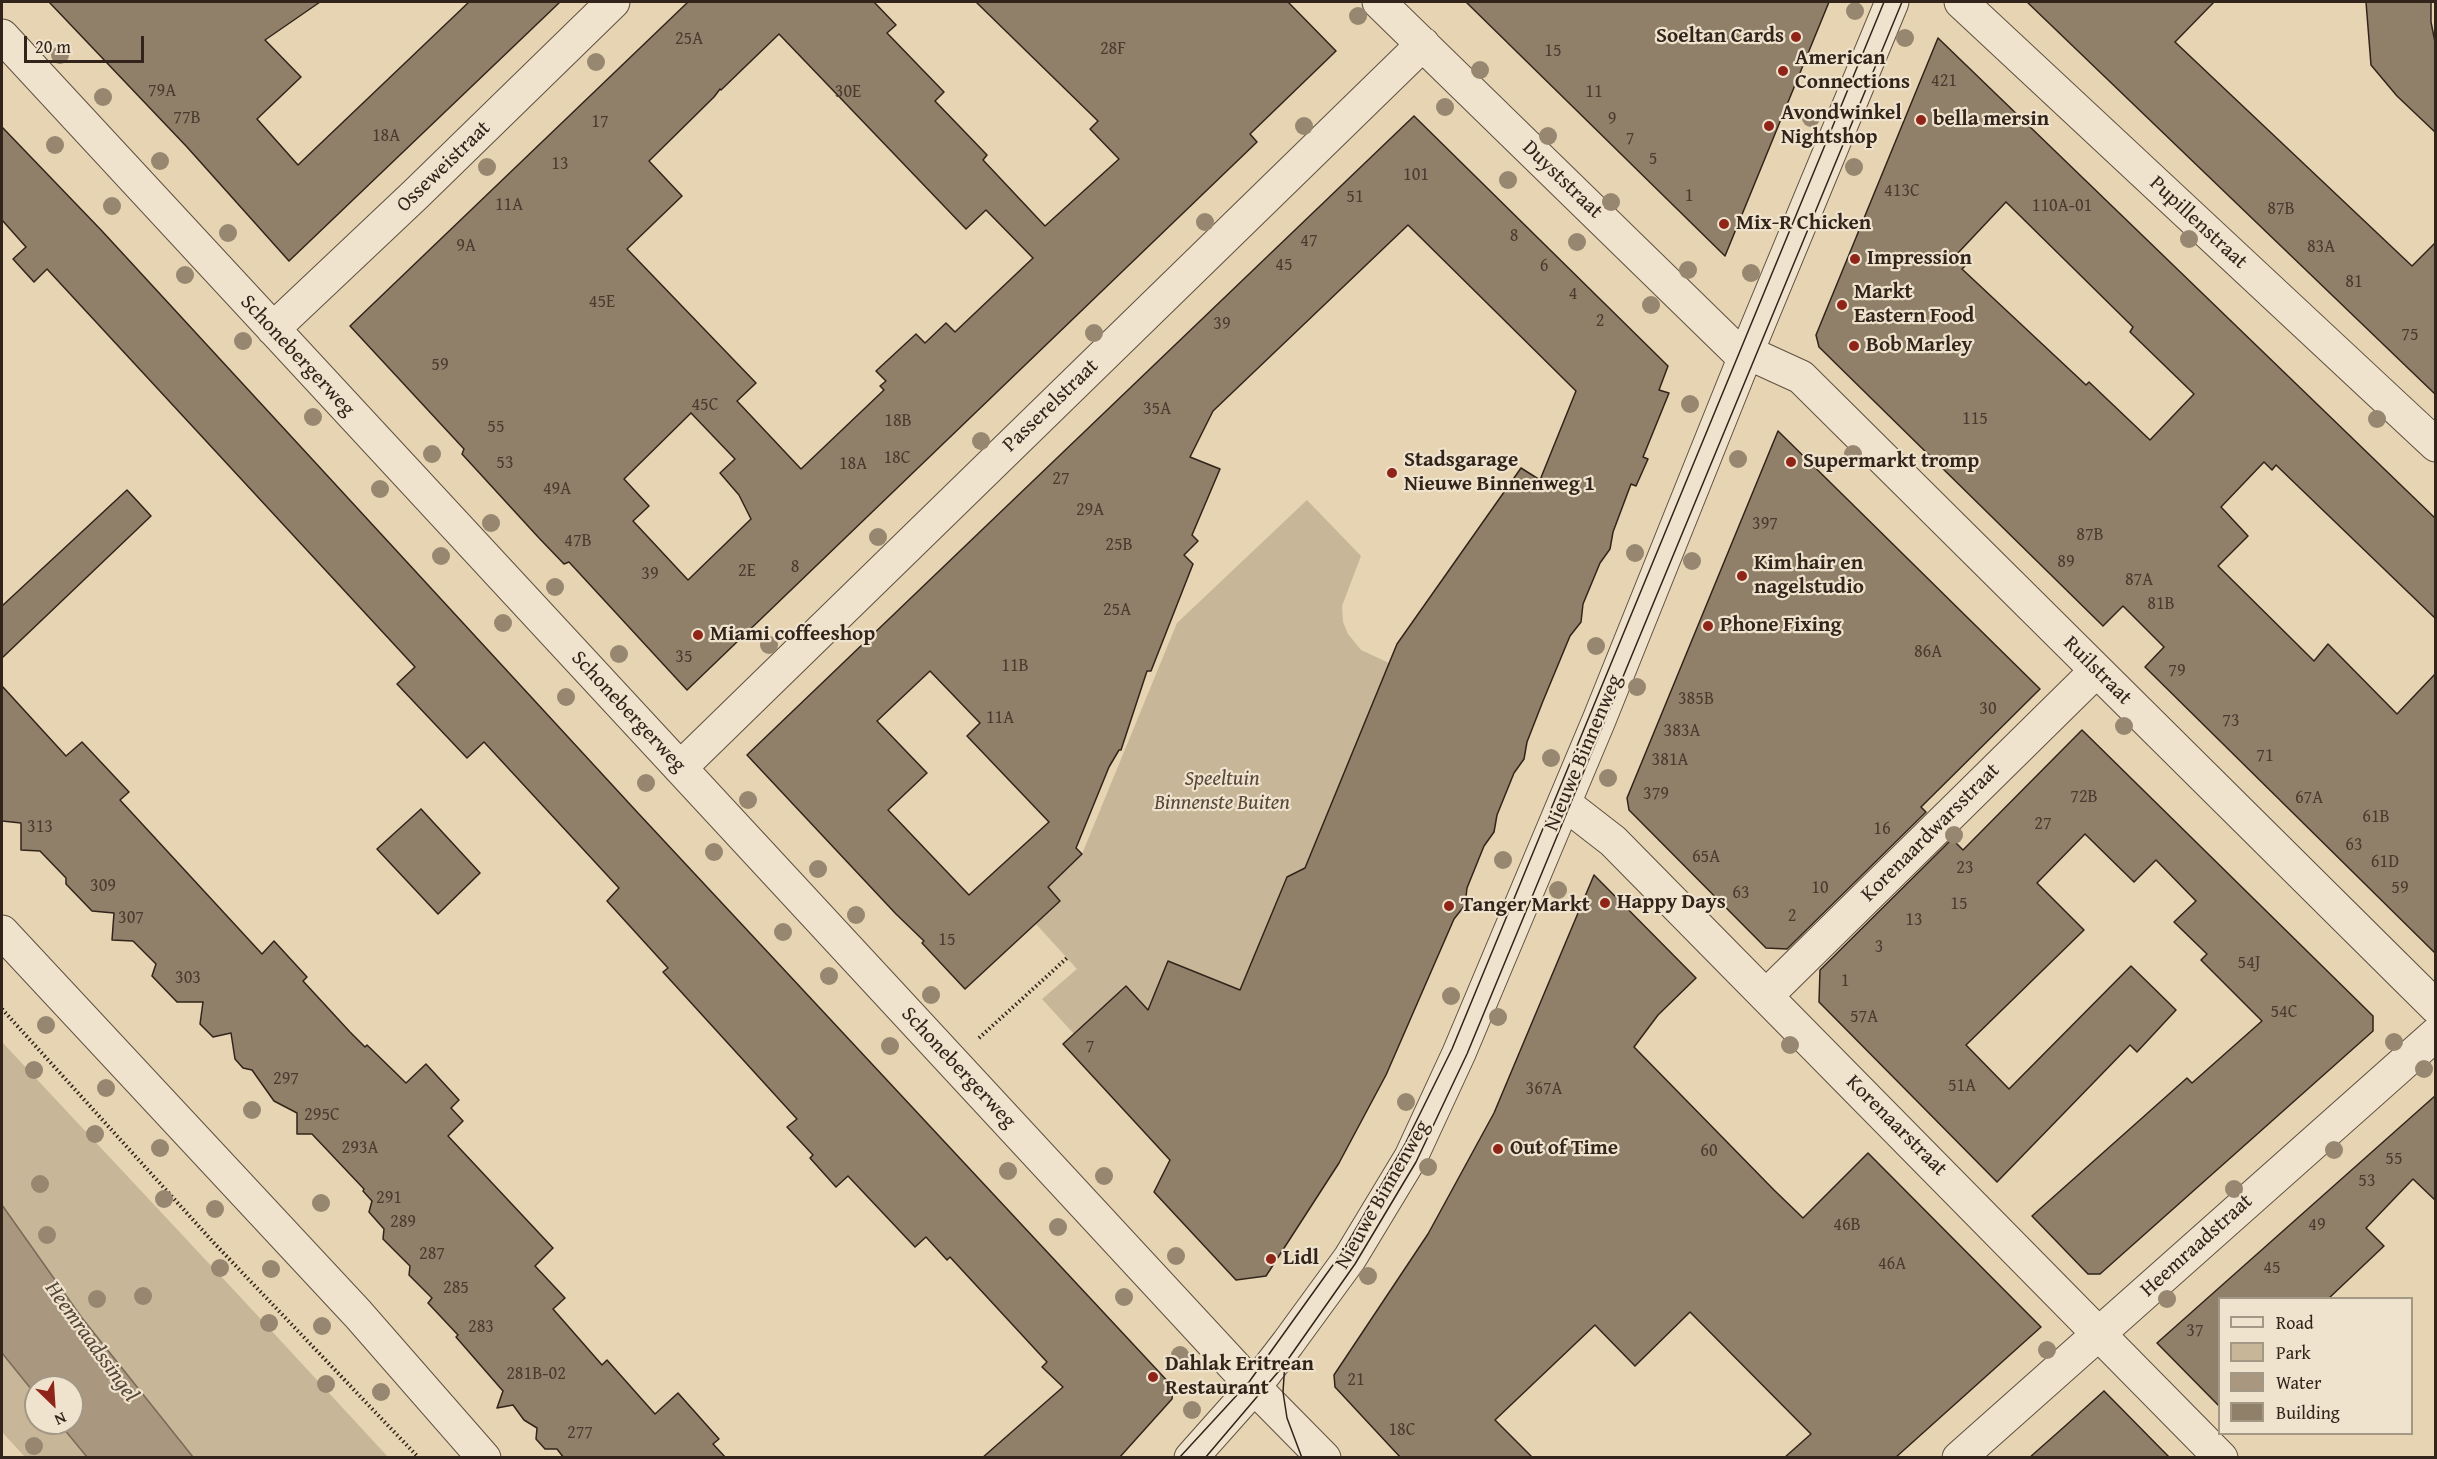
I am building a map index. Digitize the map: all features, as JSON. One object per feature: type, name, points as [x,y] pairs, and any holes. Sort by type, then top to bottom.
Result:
[{"type":"street","name":"Osseweistraat","points":[[273,329],[417,194],[613,2]]},
{"type":"street","name":"Duyststraat","points":[[1379,2],[1738,352],[1746,354]]},
{"type":"street","name":"Nieuwe Binnenweg","points":[[1191,1458],[1255,1386],[1350,1258],[1411,1157],[1459,1053],[1564,803],[1892,2]]},
{"type":"street","name":"Pupillenstraat","points":[[1961,2],[2436,445]]},
{"type":"street","name":"Schonebergerweg","points":[[2,36],[953,1062],[1324,1458]]},
{"type":"street","name":"Passerelstraat","points":[[680,768],[1423,44]]},
{"type":"street","name":"Ruilstraat","points":[[1746,354],[1801,377],[2436,1007]]},
{"type":"street","name":"Korenaardwarsstraat","points":[[1767,995],[2096,671]]},
{"type":"street","name":"Korenaarstraat","points":[[1564,803],[1613,841],[2221,1458]]},
{"type":"street","points":[[2,932],[350,1306],[484,1458]]},
{"type":"street","name":"Heemraadstraat","points":[[1959,1458],[2436,1034]]},
{"type":"path","points":[[953,1062],[1067,958]]},
{"type":"path","points":[[2,1009],[214,1244],[419,1458]]},
{"type":"green space","name":"Speeltuin Binnenste Buiten","points":[[1307,500],[1361,556],[1342,606],[1343,622],[1348,634],[1361,650],[1389,663],[1300,882],[1286,877],[1239,992],[1168,961],[1148,1010],[1074,1034],[1042,999],[1077,969],[1036,924],[1060,901],[1048,887],[1082,854],[1177,623]]},
{"type":"green space","points":[[2,1042],[388,1457],[193,1457],[82,1318],[2,1205]]},
{"type":"green space","points":[[2,1353],[24,1380],[24,1435],[69,1435],[87,1457],[25,1457],[2,1432]]},
{"type":"water","name":"Heemraadssingel","points":[[2,1205],[82,1318],[193,1457],[87,1457],[69,1435],[84,1435],[84,1375],[24,1375],[24,1380],[2,1353]]},
{"type":"building","points":[[49,2],[320,2],[265,40],[301,77],[257,119],[298,165],[469,2],[560,2],[289,261],[187,147]]},
{"type":"building","points":[[688,2],[874,2],[896,25],[887,33],[944,92],[935,101],[987,155],[983,160],[1045,226],[1119,159],[1090,129],[1098,121],[976,2],[1288,2],[1336,51],[1250,134],[1257,142],[687,690],[569,562],[564,564],[539,538],[462,454],[464,449],[350,326]],"holes":[[[779,34],[966,229],[986,210],[1033,258],[955,332],[946,323],[925,343],[916,334],[876,371],[886,381],[880,386],[884,390],[801,469],[737,401],[756,383],[627,249],[682,196],[649,161],[720,89]],[[691,413],[735,459],[720,473],[739,495],[751,519],[688,580],[633,521],[649,506],[624,479]]]},
{"type":"building","points":[[1466,2],[1829,2],[1725,256]]},
{"type":"building","points":[[2027,2],[2214,2],[2175,42],[2412,266],[2436,242],[2436,395]]},
{"type":"building","points":[[2366,2],[2431,2],[2431,22],[2436,47],[2436,133],[2397,96],[2371,65]]},
{"type":"building","points":[[1938,38],[2436,519],[2436,619],[2276,465],[2272,470],[2264,462],[2221,507],[2248,536],[2218,566],[2314,661],[2328,644],[2397,714],[2436,673],[2436,954],[2145,667],[2164,647],[2123,606],[2103,626],[1819,347],[1816,335]],"holes":[[[2006,202],[2133,327],[2130,332],[2194,394],[2150,440],[2089,382],[2086,385],[1962,269],[1967,264],[1957,254]]]},
{"type":"building","points":[[1414,116],[1668,366],[1659,390],[1669,393],[1643,457],[1648,459],[1636,486],[1631,484],[1613,532],[1610,549],[1600,563],[1583,604],[1581,622],[1570,636],[1527,742],[1524,759],[1514,773],[1497,815],[1494,832],[1484,846],[1467,888],[1465,905],[1454,919],[1386,1075],[1339,1163],[1266,1276],[1236,1280],[1154,1192],[1170,1160],[1063,1044],[1126,986],[1148,1010],[1168,961],[1240,990],[1287,877],[1305,868],[1397,644],[1521,468],[1540,480],[1576,391],[1408,225],[1213,411],[1190,457],[1220,469],[1192,535],[1198,541],[1184,555],[1193,564],[1151,671],[1147,671],[1121,750],[1109,767],[1076,848],[1082,854],[1048,887],[1060,901],[965,989],[922,943],[924,941],[747,755]],"holes":[[[930,671],[980,723],[967,736],[1049,822],[969,895],[888,810],[927,773],[877,721]]]},
{"type":"building","points":[[2,127],[102,231],[638,813],[1173,1387],[1172,1399],[1119,1458],[982,1458],[1063,1387],[1042,1367],[1047,1362],[950,1257],[947,1260],[926,1237],[915,1247],[848,1176],[836,1187],[810,1158],[813,1155],[787,1127],[797,1119],[663,972],[668,968],[607,901],[619,888],[484,742],[467,758],[397,684],[415,667],[47,269],[34,282],[13,259],[26,247],[2,220]]},
{"type":"building","points":[[1778,431],[2040,689],[1921,807],[1926,812],[1787,949],[1766,948],[1629,810],[1627,798]]},
{"type":"building","points":[[127,490],[151,516],[2,658],[2,606]]},
{"type":"building","points":[[2,686],[66,756],[82,742],[129,792],[120,800],[262,954],[274,941],[307,977],[303,981],[365,1047],[367,1045],[406,1083],[426,1064],[459,1100],[451,1108],[463,1121],[448,1136],[553,1248],[535,1266],[565,1298],[553,1309],[602,1365],[607,1360],[655,1414],[678,1393],[719,1439],[713,1444],[726,1458],[564,1458],[557,1449],[545,1449],[536,1439],[537,1428],[524,1420],[513,1405],[497,1408],[503,1391],[456,1337],[458,1335],[428,1303],[432,1298],[409,1275],[410,1266],[383,1239],[384,1229],[369,1212],[372,1201],[363,1191],[364,1189],[312,1134],[297,1134],[297,1113],[274,1101],[252,1070],[243,1068],[235,1059],[231,1033],[213,1037],[200,1024],[203,1002],[177,1002],[152,976],[156,964],[133,941],[112,940],[114,913],[92,911],[66,884],[66,878],[40,851],[21,850],[21,823],[2,821]]},
{"type":"building","points":[[2082,730],[2373,1016],[2373,1031],[2100,1274],[2088,1274],[2032,1216],[2187,1078],[2192,1083],[2262,1021],[2201,960],[2207,954],[2174,922],[2196,901],[2156,860],[2134,882],[2085,834],[2037,883],[2084,930],[1966,1045],[2009,1089],[2131,966],[2176,1010],[2137,1052],[2130,1045],[1997,1182],[1819,1002],[1820,970],[1952,839],[1963,850]]},
{"type":"building","points":[[421,809],[480,873],[438,914],[377,849]]},
{"type":"building","points":[[1594,875],[1696,978],[1658,1015],[1634,1047],[1774,1190],[1803,1218],[1868,1153],[2041,1327],[1895,1458],[1784,1458],[1811,1434],[1690,1312],[1635,1366],[1595,1325],[1495,1420],[1533,1458],[1401,1458],[1335,1387],[1334,1375],[1428,1234],[1494,1113]]},
{"type":"building","points":[[2436,1095],[2436,1201],[2413,1179],[2366,1228],[2384,1246],[2330,1297],[2218,1297],[2218,1405],[2157,1343]]},
{"type":"building","points":[[2104,1391],[2170,1458],[2029,1458],[2064,1427]]},
{"type":"tram line","points":[[1179,1458],[1249,1382],[1343,1251],[1405,1144],[1452,1049],[1884,2]]},
{"type":"tram line","points":[[1205,1458],[1284,1365],[1355,1264],[1416,1162],[1467,1054],[1902,2]]},
{"type":"tram line","points":[[1285,1362],[1283,1392],[1287,1418],[1302,1458]]},
{"type":"place","name":"Soeltan Cards","points":[[1796,37]]},
{"type":"place","name":"American Connections","points":[[1783,71]]},
{"type":"place","name":"bella mersin","points":[[1921,120]]},
{"type":"place","name":"Avondwinkel Nightshop","points":[[1769,126]]},
{"type":"place","name":"Mix-R Chicken","points":[[1724,224]]},
{"type":"place","name":"Impression","points":[[1855,259]]},
{"type":"place","name":"Markt Eastern Food","points":[[1842,305]]},
{"type":"place","name":"Bob Marley","points":[[1854,346]]},
{"type":"place","name":"Supermarkt tromp","points":[[1791,462]]},
{"type":"place","name":"Stadsgarage Nieuwe Binnenweg 1","points":[[1392,473]]},
{"type":"place","name":"Kim hair en nagelstudio","points":[[1742,576]]},
{"type":"place","name":"Phone Fixing","points":[[1708,626]]},
{"type":"place","name":"Miami coffeeshop","points":[[698,635]]},
{"type":"place","name":"Happy Days","points":[[1605,903]]},
{"type":"place","name":"Tanger Markt","points":[[1449,906]]},
{"type":"place","name":"Out of Time","points":[[1498,1149]]},
{"type":"place","name":"Lidl","points":[[1271,1259]]},
{"type":"place","name":"Dahlak Eritrean Restaurant","points":[[1153,1377]]}]
